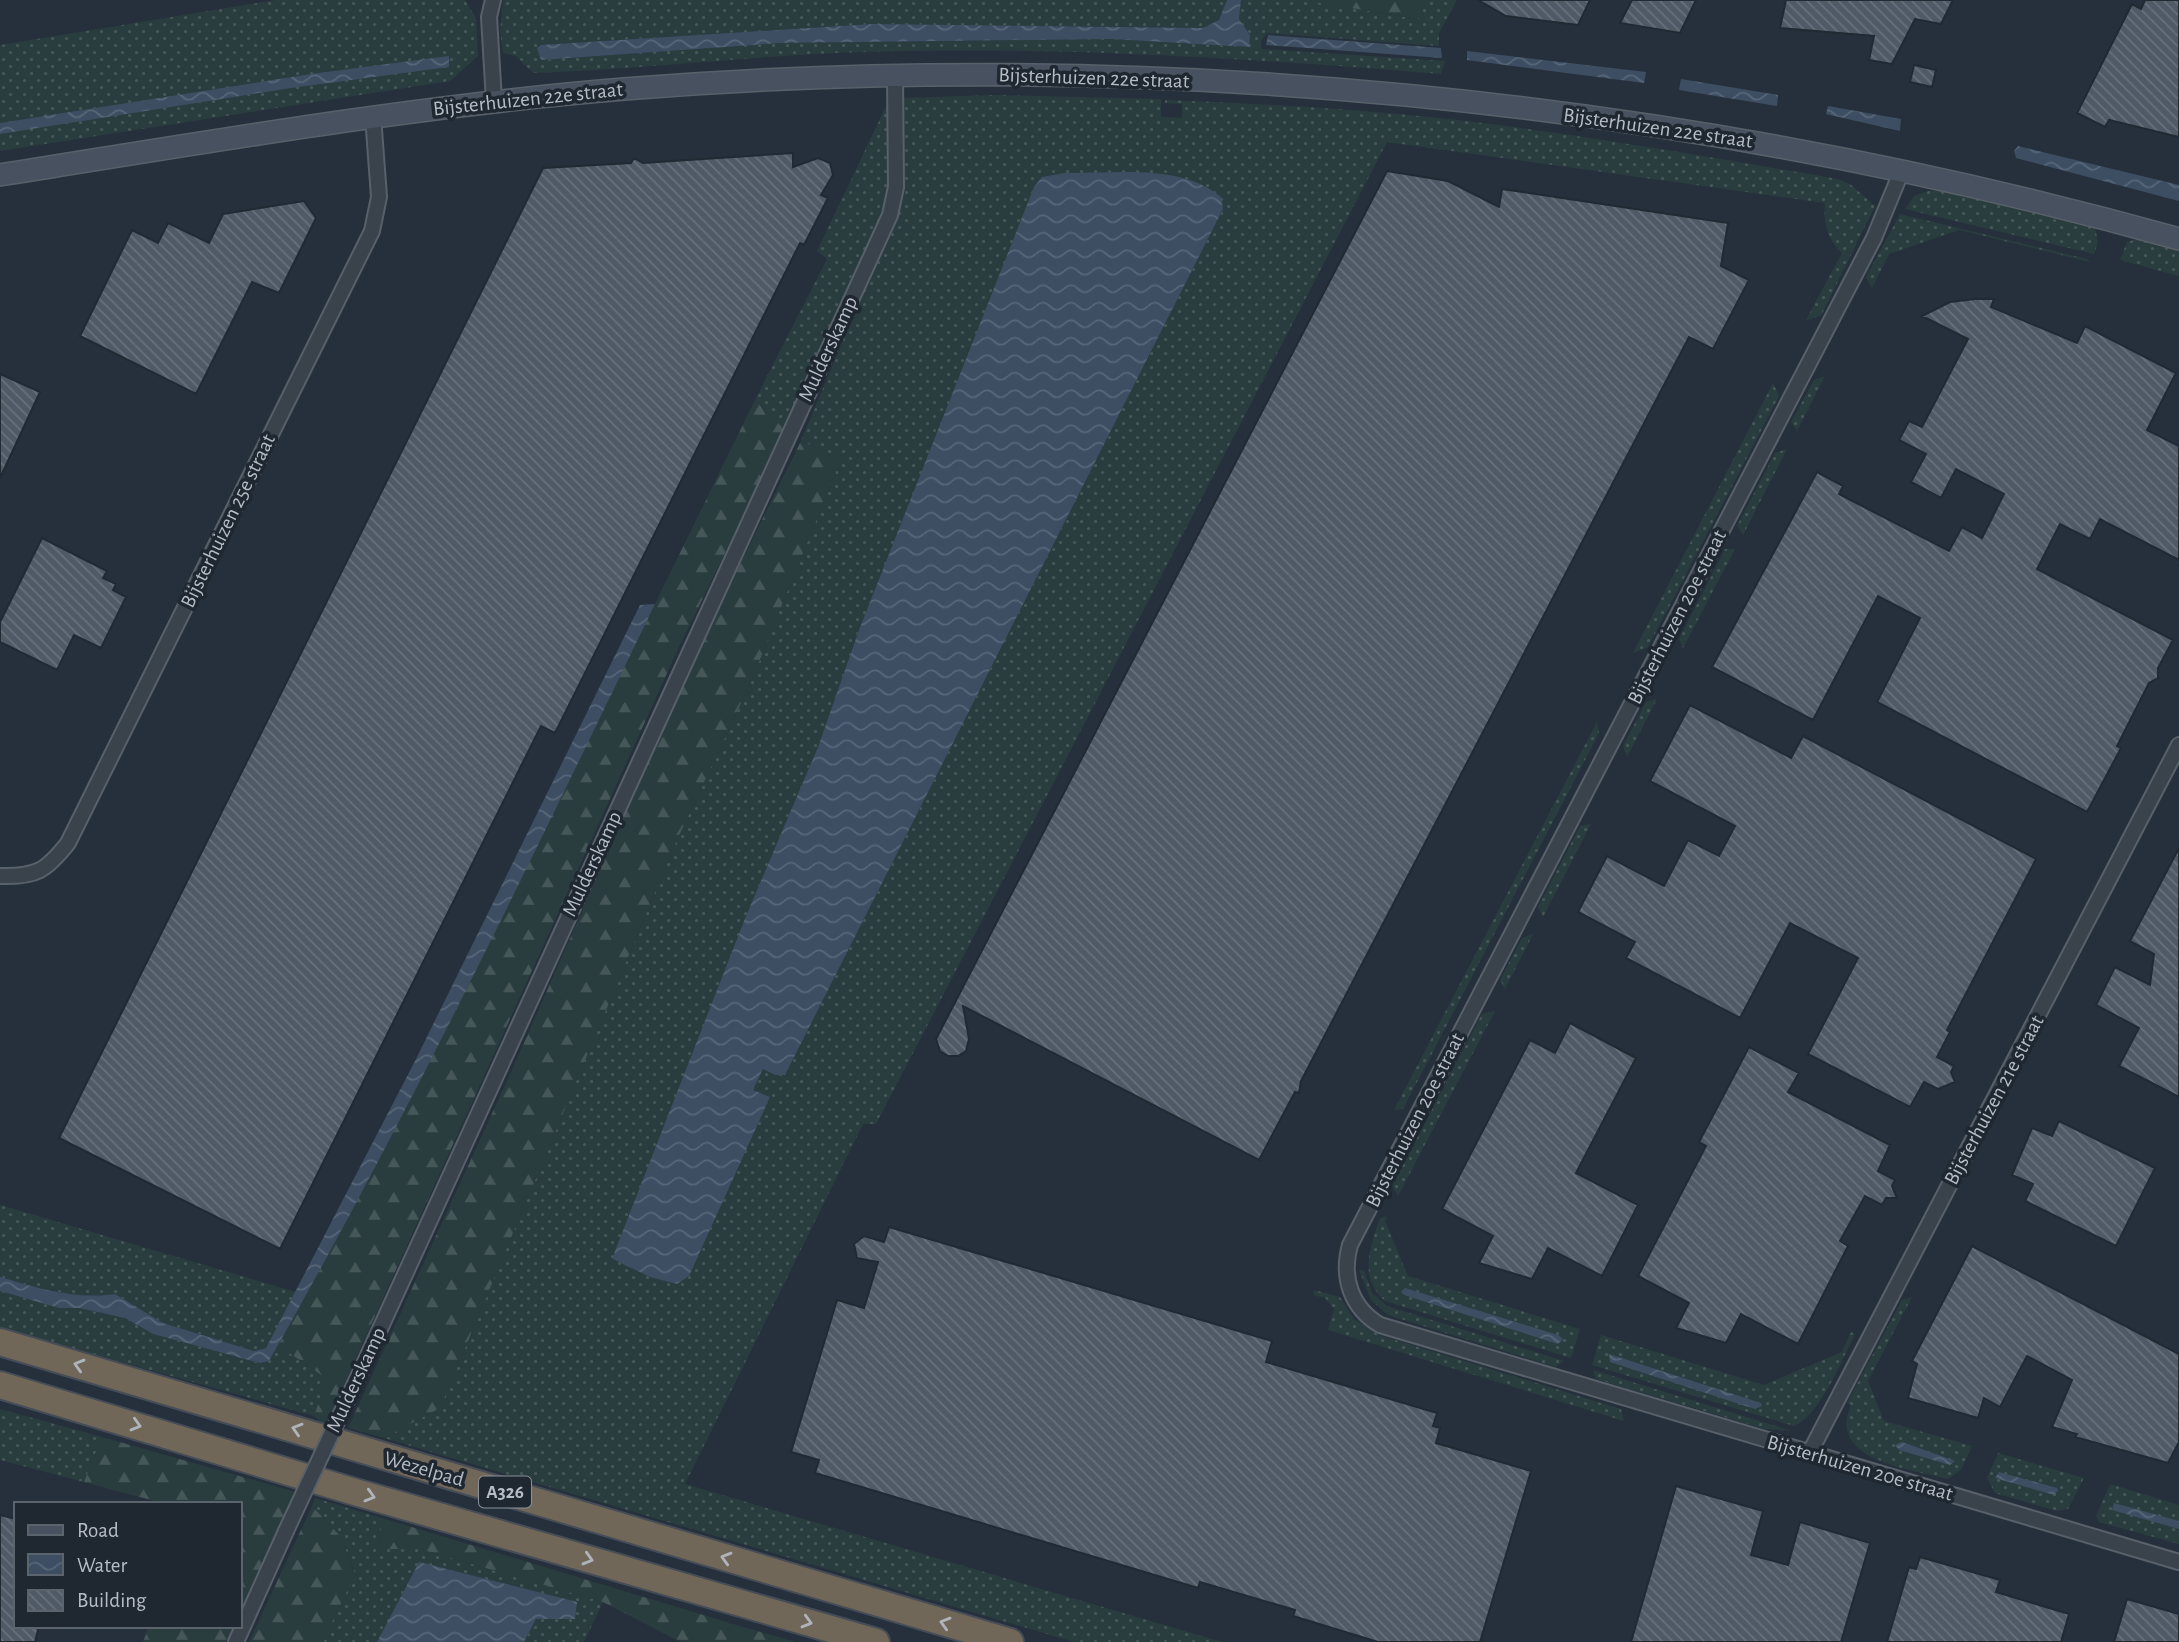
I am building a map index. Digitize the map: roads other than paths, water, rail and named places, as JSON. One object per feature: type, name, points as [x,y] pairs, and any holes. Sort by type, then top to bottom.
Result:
[{"type":"highway","name":"Wezelpad","points":[[0,1342],[1010,1642]]},
{"type":"highway","name":"Wezelpad","points":[[0,1385],[355,1492],[876,1642]]},
{"type":"main road","name":"Bijsterhuizen 22e straat","points":[[0,175],[373,116],[494,101],[733,82],[895,75],[1065,75],[1232,82],[1429,98],[1698,131],[1902,170],[2093,215],[2179,239]]},
{"type":"street","points":[[493,0],[489,17],[494,101]]},
{"type":"street","name":"Mulderskamp","points":[[236,1642],[890,215],[896,187],[895,75]]},
{"type":"street","name":"Bijsterhuizen 25e straat","points":[[0,876],[27,877],[51,865],[68,843],[372,231],[379,197],[373,116]]},
{"type":"street","name":"Bijsterhuizen 20e straat","points":[[1902,170],[1868,250],[1350,1245],[1346,1269],[1356,1304],[1369,1319],[1380,1325],[2179,1562]]},
{"type":"street","name":"Bijsterhuizen 21e straat","points":[[1809,1454],[2179,746]]},
{"type":"water","points":[[1227,0],[1241,0],[1239,19],[1250,35],[1249,47],[1111,39],[780,43],[541,60],[537,48],[541,45],[872,24],[1203,28],[1219,20]]},
{"type":"water","points":[[1268,35],[1441,48],[1442,58],[1266,45]]},
{"type":"water","points":[[1467,51],[1646,72],[1644,83],[1467,60]]},
{"type":"water","points":[[449,56],[449,67],[291,88],[0,134],[0,123],[311,74]]},
{"type":"water","points":[[1681,79],[1778,95],[1777,106],[1679,90]]},
{"type":"water","points":[[1828,106],[1901,119],[1900,131],[1826,114]]},
{"type":"water","points":[[2018,146],[2179,185],[2179,201],[2016,158],[2014,151]]},
{"type":"water","points":[[1126,172],[1186,179],[1205,186],[1221,197],[1223,209],[785,1075],[775,1075],[763,1069],[753,1090],[770,1097],[689,1276],[677,1284],[650,1277],[613,1259],[615,1251],[746,916],[818,747],[859,630],[1034,187],[1042,177],[1065,173]]},
{"type":"water","points":[[655,604],[420,1080],[269,1361],[260,1363],[153,1334],[125,1318],[79,1308],[59,1308],[0,1291],[0,1277],[71,1294],[115,1294],[163,1323],[254,1351],[266,1348],[414,1063],[640,605]]},
{"type":"water","points":[[1405,1288],[1558,1335],[1563,1339],[1558,1344],[1404,1295],[1401,1292]]},
{"type":"water","points":[[1609,1354],[1761,1403],[1762,1406],[1755,1409],[1610,1362]]},
{"type":"water","points":[[1902,1442],[1955,1461],[1950,1465],[1899,1450],[1895,1445]]},
{"type":"water","points":[[1999,1472],[2058,1490],[2054,1495],[1995,1478]]},
{"type":"water","points":[[2114,1503],[2179,1521],[2179,1529],[2112,1510]]},
{"type":"water","points":[[419,1562],[577,1602],[575,1619],[536,1619],[524,1642],[377,1642]]}]
